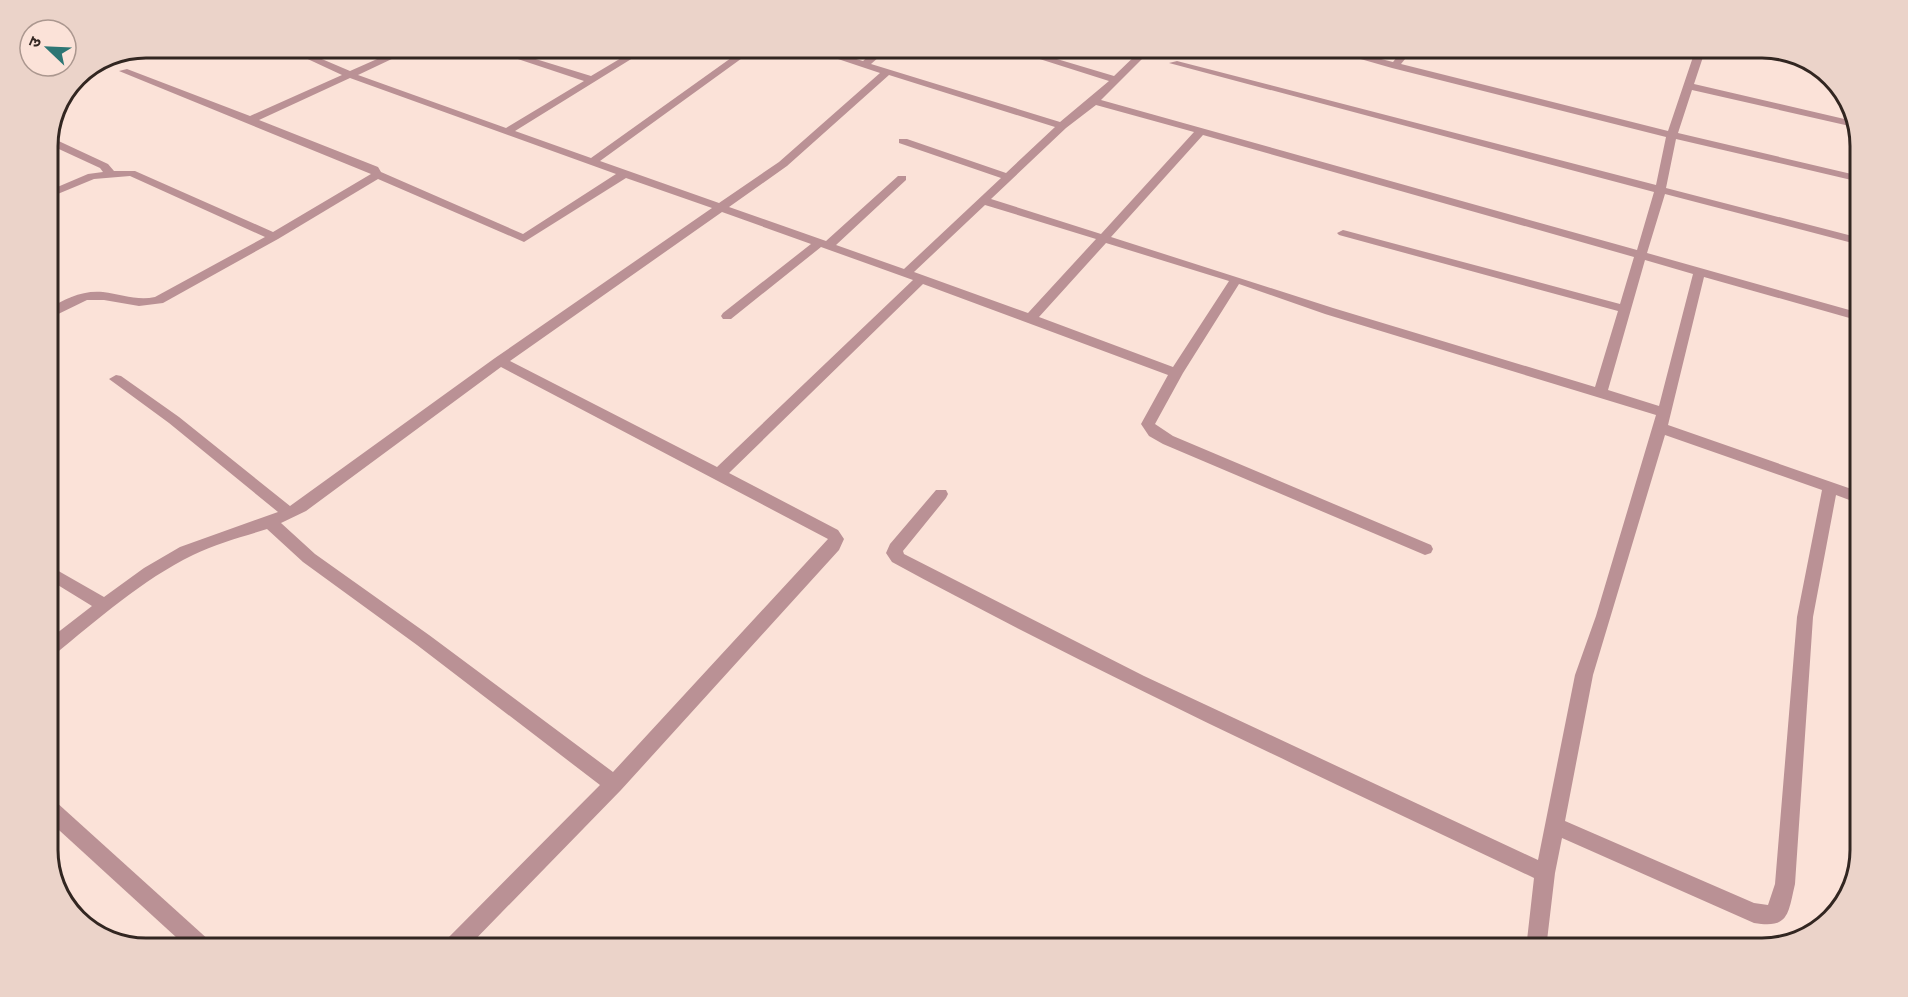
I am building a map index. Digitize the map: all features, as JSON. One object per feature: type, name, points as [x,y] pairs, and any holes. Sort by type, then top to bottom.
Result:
[{"type":"street","points":[[312,58],[350,75],[624,174],[1032,317],[1176,373]]},
{"type":"street","points":[[250,120],[388,58]]},
{"type":"street","points":[[522,58],[592,80]]},
{"type":"street","points":[[508,131],[628,58]]},
{"type":"street","points":[[592,162],[737,58]]},
{"type":"street","points":[[844,58],[1062,126]]},
{"type":"street","points":[[865,64],[872,58]]},
{"type":"street","points":[[1043,58],[1115,80]]},
{"type":"street","points":[[906,273],[1062,126],[1094,101],[1138,58]]},
{"type":"street","points":[[1365,58],[1672,135],[1849,176]]},
{"type":"street","points":[[1395,66],[1401,58]]},
{"type":"street","points":[[1600,393],[1661,189],[1672,135],[1698,58]]},
{"type":"street","points":[[1174,63],[1849,239]]},
{"type":"street","points":[[59,641],[104,605],[185,551],[218,537],[290,514],[500,361],[783,164],[888,71]]},
{"type":"street","points":[[124,72],[374,169],[377,174],[524,239],[624,174]]},
{"type":"street","points":[[1688,86],[1846,122]]},
{"type":"street","points":[[1094,101],[1849,314]]},
{"type":"street","points":[[1032,317],[1201,131]]},
{"type":"street","points":[[903,141],[1009,177]]},
{"type":"street","points":[[59,145],[104,166],[110,173]]},
{"type":"street","points":[[59,190],[92,176],[131,173],[274,237]]},
{"type":"street","points":[[59,310],[86,296],[100,296],[136,304],[147,304],[159,300],[274,237],[377,174]]},
{"type":"street","points":[[727,316],[823,244],[902,178]]},
{"type":"street","points":[[984,201],[1600,393],[1849,494]]},
{"type":"street","points":[[1343,233],[1624,309]]},
{"type":"street","points":[[1537,938],[1545,873],[1584,675],[1604,616],[1662,420],[1699,272]]},
{"type":"street","points":[[718,475],[922,278]]},
{"type":"street","points":[[1236,279],[1176,373],[1148,424],[1154,432],[1425,549]]},
{"type":"street","points":[[462,938],[614,784],[833,546],[836,539],[833,534],[500,361]]},
{"type":"street","points":[[116,379],[174,420],[290,514]]},
{"type":"street","points":[[1555,826],[1754,913],[1772,916],[1780,906],[1785,884],[1805,617],[1830,488]]},
{"type":"street","points":[[941,495],[896,548],[894,553],[898,558],[976,601],[1160,693],[1545,873]]},
{"type":"street","points":[[270,522],[309,558],[423,640],[614,784]]},
{"type":"street","points":[[59,578],[104,605]]},
{"type":"street","points":[[59,817],[192,938]]}]
